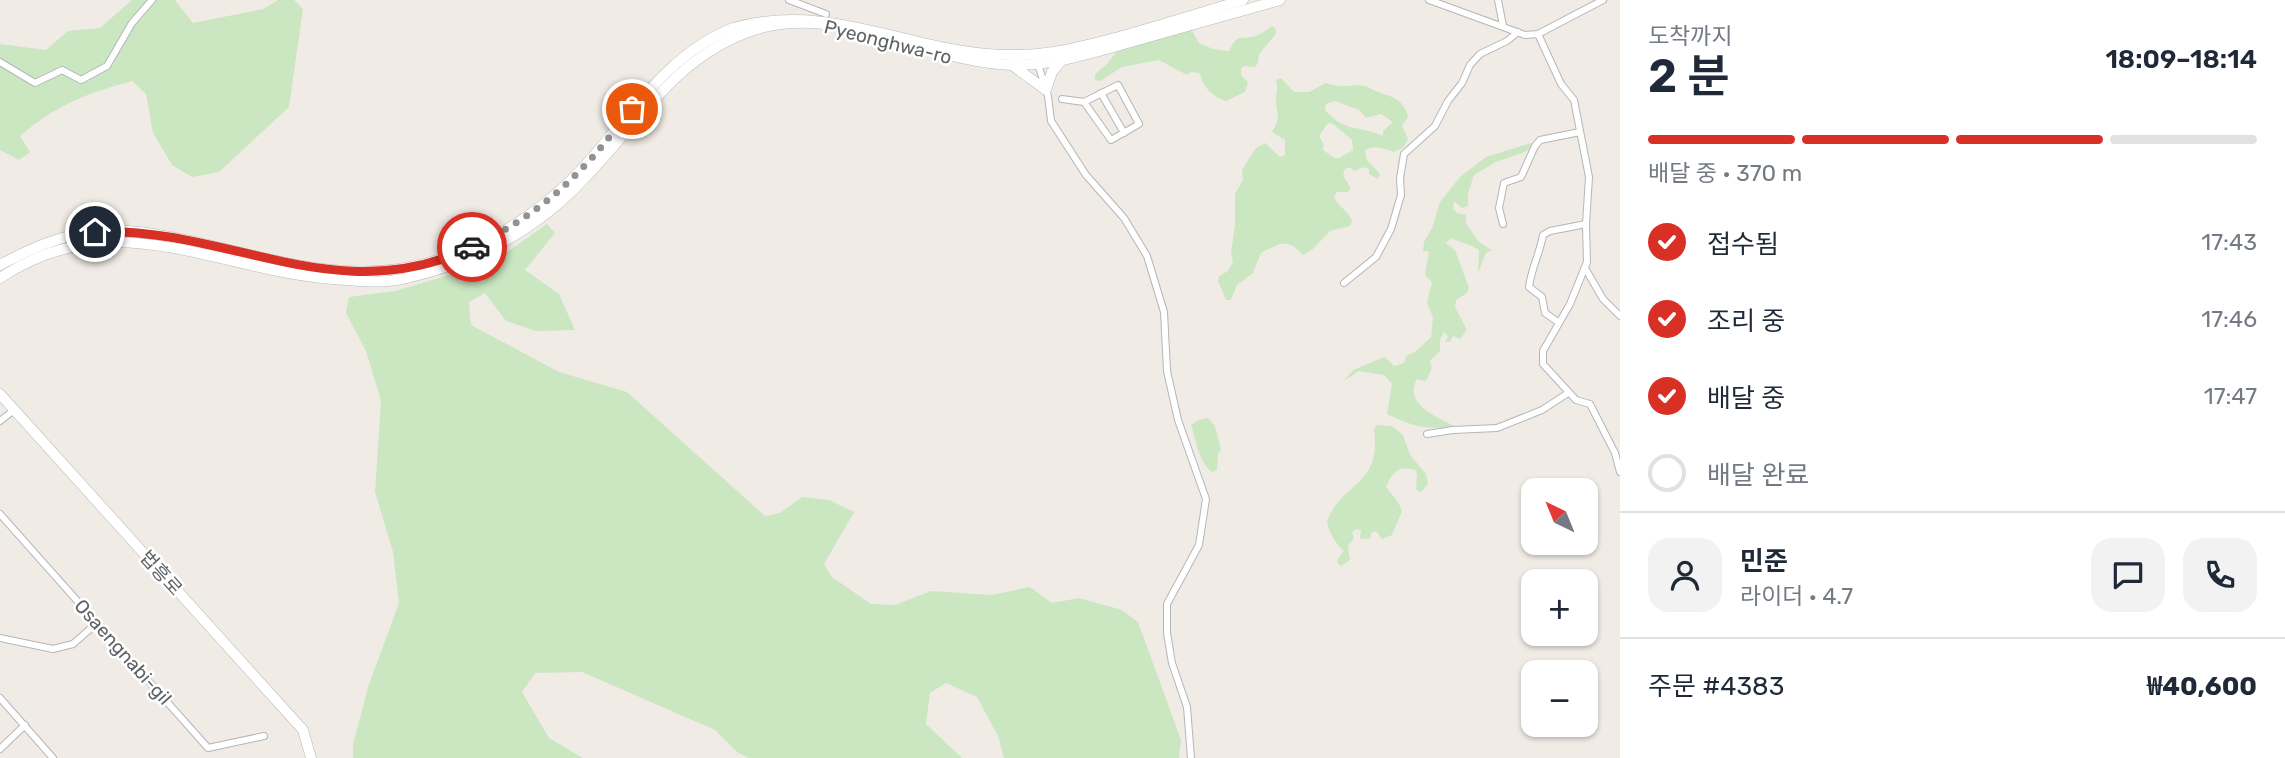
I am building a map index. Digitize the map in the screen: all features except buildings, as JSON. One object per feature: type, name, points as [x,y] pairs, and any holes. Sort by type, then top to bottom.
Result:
[{"type":"main road","name":"Pyeonghwa-ro","points":[[0,278],[30,260],[54,251],[80,244],[112,241],[159,244],[320,279],[382,281],[437,271],[489,250],[526,229],[582,182],[669,82],[686,67],[720,43],[766,27],[799,24],[840,26],[963,60],[1012,65],[1243,0]]},
{"type":"main road","name":"Pyeonghwa-ro","points":[[0,265],[69,236],[121,230],[146,232],[272,261],[336,271],[389,271],[441,259],[494,237],[543,205],[588,162],[657,81],[684,55],[732,28],[776,15],[825,14],[951,49],[1062,60],[1280,0]]},
{"type":"main road","points":[[1012,65],[1046,90],[1052,72],[1062,60]]},
{"type":"main road","name":"법흥로","points":[[0,394],[303,730],[311,758]]},
{"type":"street","points":[[0,62],[35,83],[62,70],[81,80],[107,66],[132,23],[152,0]]},
{"type":"street","points":[[789,0],[825,14]]},
{"type":"street","points":[[1429,0],[1525,35],[1538,34],[1603,0]]},
{"type":"street","points":[[1498,0],[1503,26]]},
{"type":"street","points":[[1344,283],[1376,257],[1391,229],[1401,195],[1400,178],[1404,154],[1435,126],[1470,65],[1480,54],[1507,41],[1518,32]]},
{"type":"street","points":[[1538,34],[1561,84],[1574,100],[1589,177],[1587,262],[1570,304],[1543,351],[1543,364],[1576,400],[1590,404],[1615,453],[1620,472]]},
{"type":"street","points":[[1036,59],[1046,90],[1051,121],[1086,175],[1124,218],[1147,256],[1164,312],[1167,371],[1178,420],[1206,499],[1199,545],[1167,604],[1172,663],[1187,707],[1191,758]]},
{"type":"street","points":[[1062,99],[1084,102],[1118,85],[1139,124],[1111,140],[1084,102]]},
{"type":"street","points":[[1101,93],[1124,133]]},
{"type":"street","points":[[1503,223],[1499,208],[1504,183],[1521,177],[1540,140],[1580,132]]},
{"type":"street","points":[[1558,322],[1545,313],[1542,297],[1529,287],[1531,273],[1540,252],[1543,235],[1550,231],[1586,224]]},
{"type":"street","points":[[1585,268],[1603,299],[1620,316]]},
{"type":"street","points":[[1427,434],[1497,428],[1542,410],[1568,393]]},
{"type":"street","points":[[0,421],[14,410]]},
{"type":"street","name":"Osaengnabi-gil","points":[[0,514],[208,747],[264,736]]},
{"type":"street","points":[[0,638],[53,649],[73,645],[97,623]]},
{"type":"street","points":[[0,698],[53,758]]},
{"type":"street","points":[[0,748],[25,725]]},
{"type":"green space","points":[[132,0],[175,0],[193,23],[263,9],[278,0],[294,0],[303,9],[289,107],[219,172],[192,177],[172,165],[153,133],[146,94],[132,81],[86,96],[47,116],[20,136],[30,152],[19,160],[0,150],[0,44],[46,50],[68,31],[100,28]]},
{"type":"green space","points":[[1272,26],[1276,29],[1275,35],[1259,54],[1258,63],[1255,67],[1244,66],[1241,69],[1241,75],[1248,82],[1245,92],[1226,101],[1209,91],[1200,73],[1191,72],[1187,75],[1159,60],[1122,67],[1100,81],[1095,80],[1095,74],[1116,52],[1191,29],[1199,43],[1213,49],[1229,51],[1237,39],[1256,36]]},
{"type":"green space","points":[[1281,78],[1294,92],[1309,92],[1326,83],[1365,86],[1391,97],[1400,102],[1406,111],[1408,117],[1402,126],[1408,139],[1403,148],[1394,152],[1376,147],[1365,150],[1367,160],[1380,174],[1378,179],[1364,167],[1354,171],[1346,168],[1344,171],[1351,189],[1337,192],[1334,197],[1351,218],[1350,226],[1330,231],[1312,250],[1303,255],[1288,244],[1261,253],[1253,273],[1237,285],[1231,300],[1226,300],[1218,281],[1219,276],[1228,271],[1233,262],[1231,254],[1235,194],[1243,180],[1242,170],[1256,148],[1265,143],[1280,157],[1285,155],[1285,140],[1272,132],[1278,117],[1276,80]],"holes":[[[1335,101],[1359,110],[1366,118],[1381,114],[1393,122],[1383,131],[1383,136],[1346,126],[1332,118],[1325,110],[1326,104]],[[1328,123],[1352,140],[1353,150],[1334,158],[1322,149],[1324,145],[1319,136]]]},
{"type":"green space","points":[[1531,143],[1525,152],[1496,162],[1474,175],[1468,193],[1468,206],[1462,208],[1454,201],[1453,209],[1466,215],[1466,223],[1479,242],[1492,250],[1486,253],[1478,273],[1479,250],[1451,238],[1446,243],[1455,250],[1469,288],[1467,293],[1456,300],[1455,307],[1467,330],[1460,339],[1453,336],[1450,342],[1445,342],[1448,336],[1444,332],[1440,340],[1440,351],[1430,361],[1432,368],[1426,381],[1417,379],[1414,388],[1415,396],[1425,409],[1457,427],[1421,427],[1387,414],[1392,384],[1384,375],[1359,371],[1344,381],[1353,370],[1385,357],[1394,366],[1404,363],[1406,356],[1431,337],[1433,317],[1427,303],[1432,282],[1425,275],[1429,251],[1423,251],[1440,202],[1460,177],[1486,157]]},
{"type":"green space","points":[[547,224],[555,233],[525,270],[559,294],[575,330],[536,331],[506,321],[485,293],[469,302],[471,325],[559,372],[627,392],[765,516],[780,513],[802,497],[829,500],[854,512],[824,564],[832,577],[871,604],[895,605],[931,591],[991,595],[1030,587],[1052,603],[1079,598],[1122,610],[1138,622],[1181,740],[1179,758],[1004,758],[998,736],[977,697],[946,683],[930,693],[926,724],[962,758],[748,758],[737,752],[715,730],[582,672],[535,673],[522,692],[549,738],[583,758],[353,758],[353,745],[368,687],[399,603],[393,552],[375,492],[381,401],[366,351],[346,313],[349,297],[395,291],[493,262]]},
{"type":"green space","points":[[1208,418],[1215,426],[1221,450],[1218,454],[1217,470],[1212,472],[1201,457],[1191,425]]},
{"type":"green space","points":[[1377,425],[1392,426],[1403,435],[1410,455],[1426,474],[1428,484],[1421,492],[1416,490],[1415,470],[1404,468],[1396,471],[1386,487],[1402,511],[1392,535],[1382,539],[1376,531],[1371,533],[1371,538],[1360,539],[1361,530],[1356,529],[1348,546],[1350,560],[1341,566],[1337,563],[1338,558],[1344,551],[1333,538],[1327,522],[1341,498],[1359,482],[1372,463],[1375,448],[1374,429]]},
{"type":"way so far","points":[[472,247],[517,224],[543,205],[588,162],[632,109]]},
{"type":"route","points":[[95,232],[146,232],[272,261],[336,271],[389,271],[410,268],[472,247]]}]
